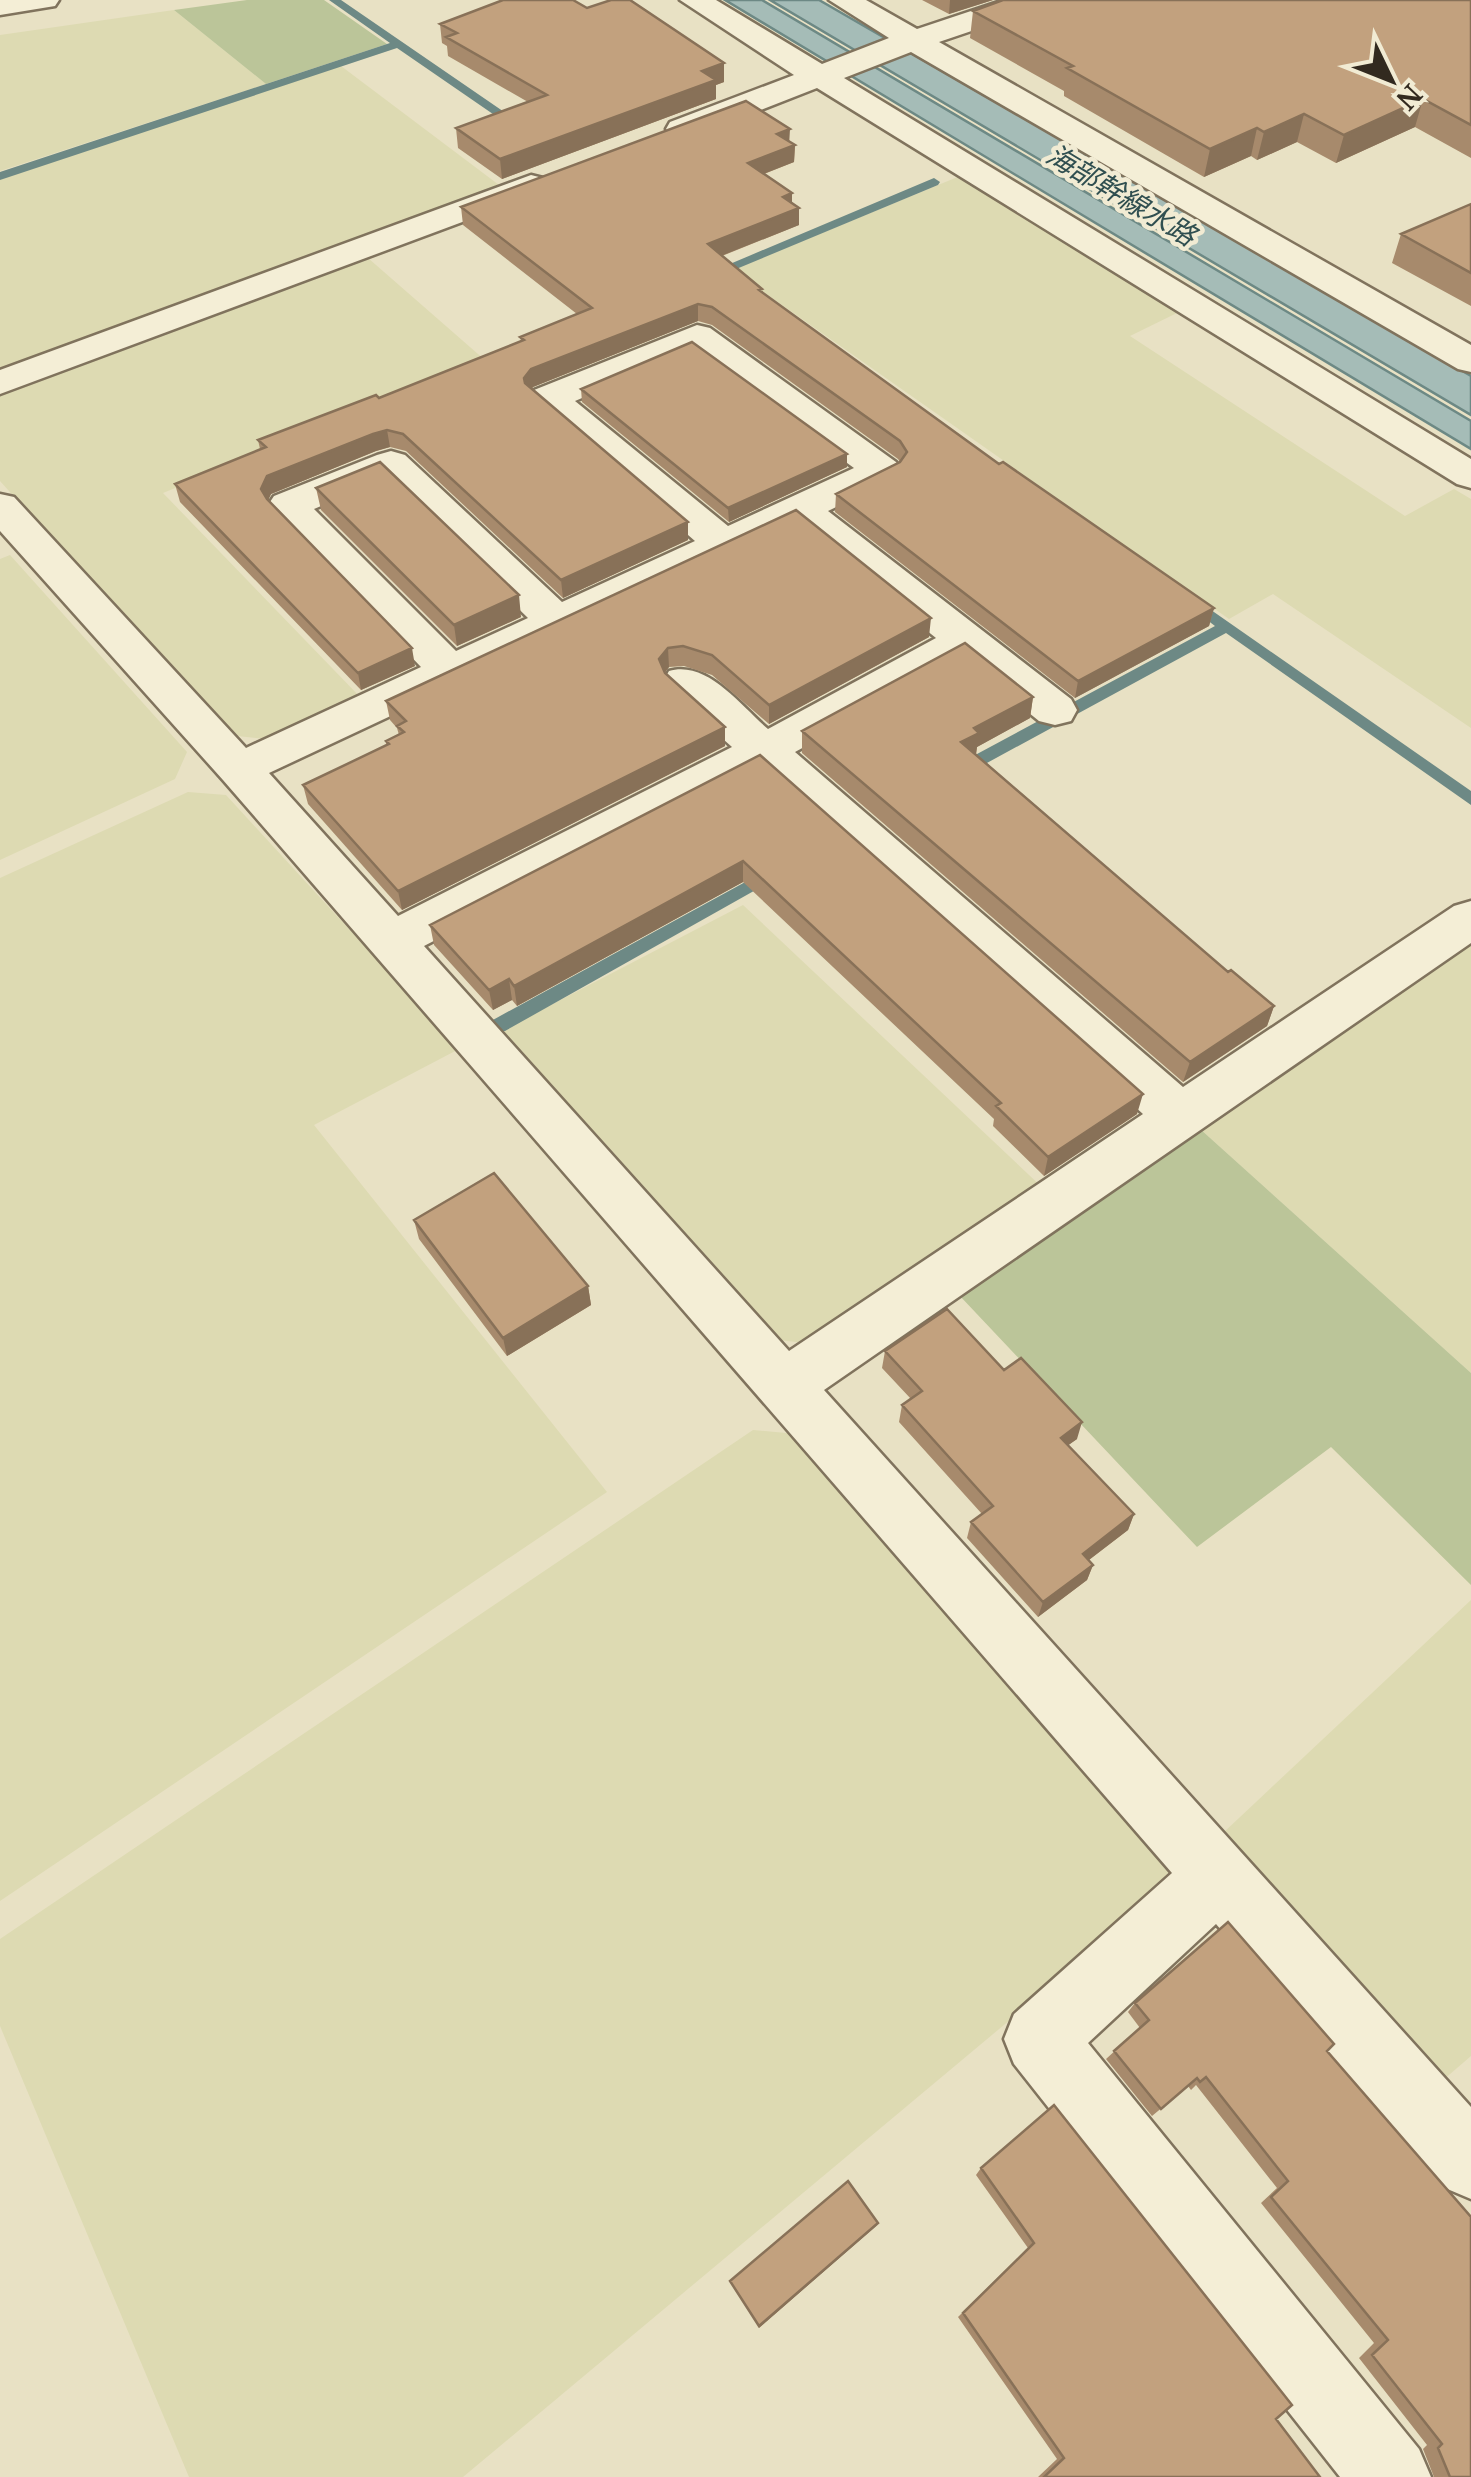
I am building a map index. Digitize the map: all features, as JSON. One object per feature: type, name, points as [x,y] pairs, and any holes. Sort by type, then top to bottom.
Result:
[{"type":"street","points":[[0,6],[44,0]]},
{"type":"street","points":[[694,0],[825,75],[1471,476]]},
{"type":"street","points":[[844,0],[909,42],[1471,361]]},
{"type":"street","points":[[652,140],[909,42],[1034,0]]},
{"type":"street","points":[[0,383],[558,175]]},
{"type":"street","points":[[238,770],[882,470],[698,336],[548,398],[723,543]]},
{"type":"street","points":[[449,670],[288,505],[391,463],[556,620]]},
{"type":"street","points":[[0,506],[785,1385],[1471,2162]]},
{"type":"street","points":[[799,508],[1055,710]]},
{"type":"street","points":[[390,941],[764,750],[966,640]]},
{"type":"street","points":[[686,682],[1181,1116]]},
{"type":"street","points":[[785,1385],[1471,919]]},
{"type":"street","points":[[1220,1875],[1039,2039],[1391,2477]]},
{"type":"shaded area","points":[[174,10],[266,84],[0,171],[0,35]]},
{"type":"shaded area","points":[[341,66],[503,188],[0,374],[0,179]]},
{"type":"shaded area","points":[[960,176],[1179,312],[1130,336],[1405,516],[1454,489],[1471,499],[1471,728],[1273,594],[1229,619],[732,270]]},
{"type":"shaded area","points":[[368,258],[486,361],[163,493],[362,699],[274,740],[228,735],[0,481],[0,394]]},
{"type":"shaded area","points":[[10,555],[187,752],[175,779],[0,860],[0,559]]},
{"type":"shaded area","points":[[188,792],[226,795],[459,1049],[314,1125],[607,1492],[0,1901],[0,878]]},
{"type":"shaded area","points":[[743,905],[1045,1190],[824,1345],[769,1339],[493,1035]]},
{"type":"shaded area","points":[[1471,942],[1471,1373],[1199,1128]]},
{"type":"shaded area","points":[[753,1430],[797,1434],[1181,1877],[463,2477],[189,2477],[0,2026],[0,1939]]},
{"type":"shaded area","points":[[1471,1600],[1471,2056],[1442,2081],[1223,1833]]},
{"type":"green space","points":[[247,0],[324,0],[387,44],[266,84],[174,10]]},
{"type":"green space","points":[[1199,1128],[1471,1373],[1471,1585],[1331,1447],[1197,1547],[959,1295]]},
{"type":"water","points":[[725,0],[762,0],[1471,421],[1471,449]]},
{"type":"water","name":"海部幹線水路","points":[[770,0],[819,0],[1471,376],[1471,415]]},
{"type":"building","points":[[503,0],[573,0],[587,8],[611,0],[630,0],[724,63],[702,71],[716,80],[500,159],[456,128],[547,95],[446,37],[457,33],[440,24]]},
{"type":"building","points":[[1003,0],[1471,0],[1471,125],[1423,99],[1344,135],[1304,114],[1264,132],[1257,128],[1210,149],[973,11]]},
{"type":"building","points":[[746,101],[790,129],[777,134],[795,145],[748,163],[792,193],[783,197],[799,208],[708,244],[762,289],[759,290],[999,464],[1003,462],[1214,608],[1078,681],[836,494],[900,462],[907,452],[900,441],[712,307],[698,304],[531,369],[524,378],[525,383],[688,522],[561,580],[403,434],[387,430],[373,434],[267,476],[261,489],[267,499],[412,648],[358,673],[175,484],[266,447],[258,440],[376,395],[379,398],[524,340],[520,337],[592,308],[461,207]]},
{"type":"building","points":[[1471,204],[1471,273],[1401,234]]},
{"type":"building","points":[[692,342],[847,454],[728,508],[581,389]]},
{"type":"building","points":[[380,462],[519,595],[454,625],[316,488]]},
{"type":"building","points":[[796,510],[931,618],[769,705],[712,655],[683,646],[668,648],[659,659],[665,673],[725,727],[398,891],[303,785],[389,744],[386,741],[404,732],[397,726],[406,721],[386,701]]},
{"type":"building","points":[[965,643],[1033,697],[974,728],[979,733],[961,742],[1228,972],[1231,970],[1274,1006],[1190,1062],[802,731]]},
{"type":"building","points":[[760,755],[1143,1094],[1048,1157],[996,1106],[1001,1103],[743,861],[514,986],[509,979],[489,990],[430,925]]},
{"type":"building","points":[[494,1173],[588,1286],[503,1338],[414,1220]]},
{"type":"building","points":[[947,1309],[1004,1370],[1021,1358],[1082,1422],[1061,1438],[1134,1514],[1083,1554],[1093,1565],[1043,1602],[971,1522],[993,1506],[902,1405],[922,1391],[885,1351]]},
{"type":"building","points":[[1228,1922],[1334,2044],[1327,2051],[1471,2217],[1471,2477],[1450,2477],[1438,2448],[1442,2444],[1372,2355],[1388,2340],[1271,2197],[1288,2181],[1206,2077],[1200,2082],[1197,2078],[1161,2109],[1114,2051],[1149,2020],[1135,2003]]},
{"type":"building","points":[[1054,2105],[1292,2405],[1276,2419],[1320,2477],[1044,2477],[1064,2458],[963,2313],[1034,2243],[981,2168]]},
{"type":"building","points":[[848,2181],[878,2223],[759,2326],[730,2281]]},
{"type":"waterway","points":[[334,0],[520,127]]},
{"type":"waterway","points":[[0,176],[398,44]]},
{"type":"waterway","points":[[724,269],[934,182]]},
{"type":"waterway","points":[[1191,601],[1227,626]]},
{"type":"waterway","points":[[957,772],[1227,626]]},
{"type":"waterway","points":[[1227,626],[1471,799]]},
{"type":"waterway","points":[[498,1026],[771,874]]}]
